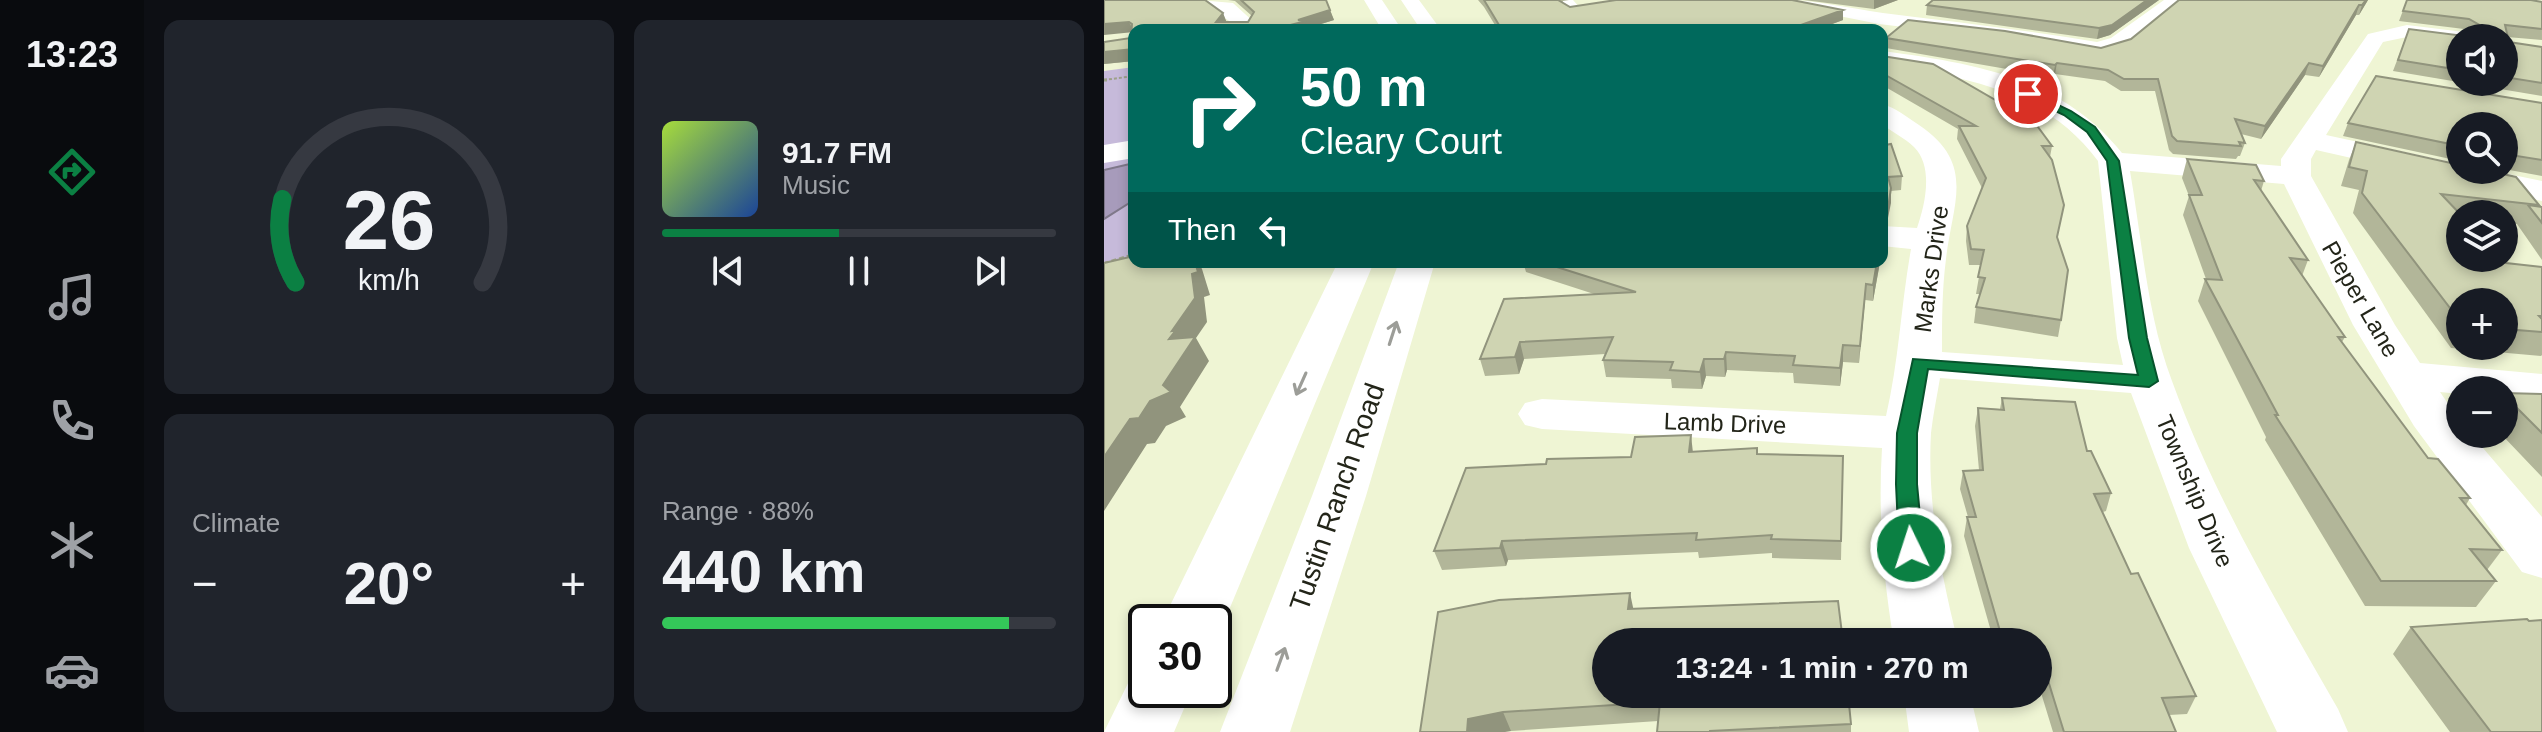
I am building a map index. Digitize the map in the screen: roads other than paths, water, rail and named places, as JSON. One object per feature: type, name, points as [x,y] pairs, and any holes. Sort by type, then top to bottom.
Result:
[{"type":"street","points":[[1208,0],[1226,7],[1246,24]]},
{"type":"street","points":[[1373,0],[1388,24]]},
{"type":"street","points":[[1410,0],[1427,24]]},
{"type":"street","points":[[1789,0],[1848,24]]},
{"type":"street","points":[[1888,34],[1978,29],[2098,49],[2119,43],[2176,0]]},
{"type":"street","points":[[1567,4],[1596,4]]},
{"type":"street","points":[[1567,4],[1585,24]]},
{"type":"street","points":[[2113,161],[2296,176],[2296,159],[2309,140],[2369,78],[2375,38],[2388,31],[2446,36]]},
{"type":"street","name":"Township Drive","points":[[1888,41],[1944,66],[1994,79],[2068,113],[2091,130],[2113,161],[2138,338],[2149,381],[2217,548],[2313,732]]},
{"type":"street","name":"Marks Drive","points":[[1888,116],[1925,142],[1936,158],[1941,191],[1922,294],[1920,363],[1907,433],[1906,484],[1913,579],[1923,628]]},
{"type":"street","points":[[2309,140],[2542,191]]},
{"type":"street","points":[[1104,154],[1128,150]]},
{"type":"street","name":"Pieper Lane","points":[[2296,176],[2374,325],[2438,426],[2542,556]]},
{"type":"street","points":[[1888,236],[1930,240]]},
{"type":"street","points":[[1201,604],[1353,268]]},
{"type":"street","name":"Tustin Ranch Road","points":[[1255,732],[1339,496],[1415,268]]},
{"type":"street","points":[[1920,363],[2149,381]]},
{"type":"street","points":[[2406,375],[2542,388]]},
{"type":"street","name":"Lamb Drive","points":[[1542,414],[1907,433]]},
{"type":"street","points":[[1139,732],[1150,708]]},
{"type":"street","points":[[1940,708],[1944,732]]}]
